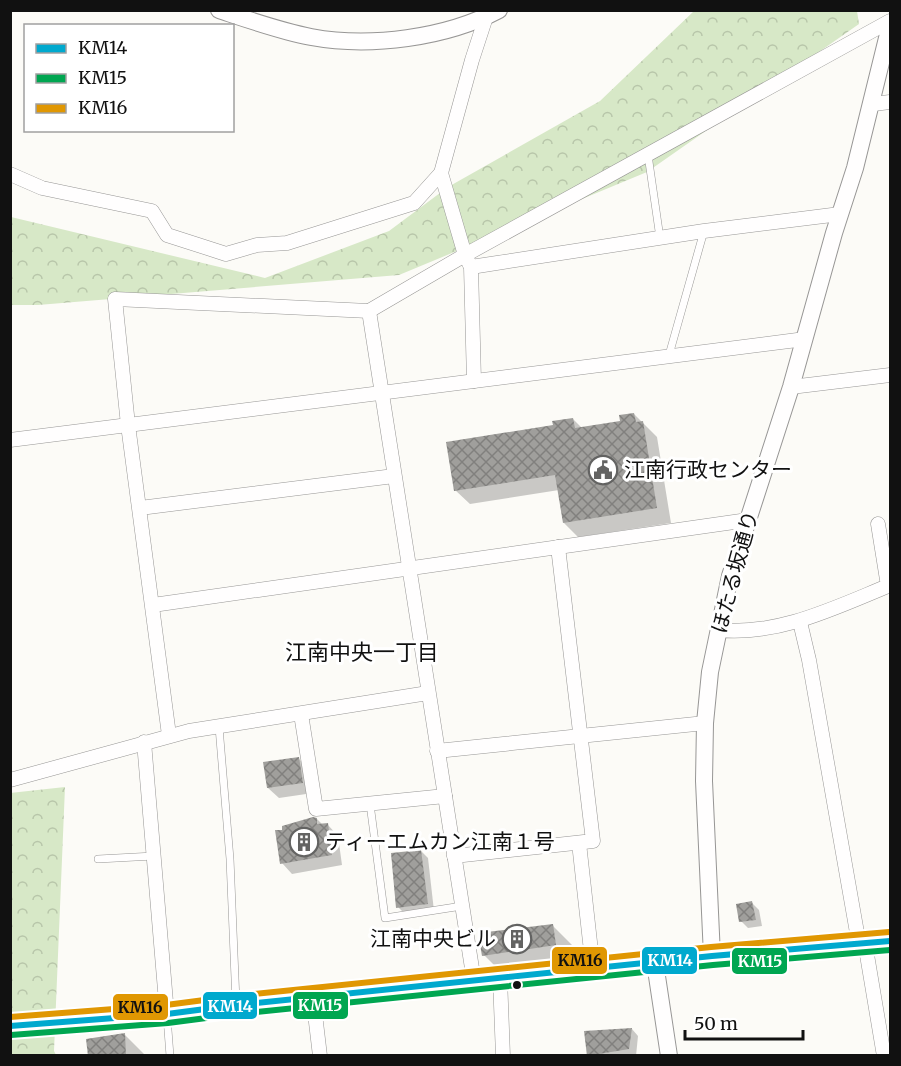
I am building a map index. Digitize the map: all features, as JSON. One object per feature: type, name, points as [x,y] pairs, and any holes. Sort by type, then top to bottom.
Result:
[{"type":"main road","points":[[10,1026],[167,1014],[712,956],[891,941]]},
{"type":"street","points":[[219,10],[274,29],[312,37],[343,40],[421,36],[459,27],[492,14]]},
{"type":"street","points":[[10,174],[42,188],[152,211],[167,235],[226,254],[257,245],[287,243],[414,203],[441,173],[472,60],[492,14]]},
{"type":"street","points":[[169,735],[128,425],[115,299],[369,311],[468,261],[648,155],[891,21]]},
{"type":"street","name":"ほたる坂通り","points":[[712,956],[704,781],[705,723],[710,672],[718,630],[730,576],[791,387],[873,104],[891,26]]},
{"type":"street","points":[[873,104],[891,102]]},
{"type":"street","points":[[441,173],[468,261],[474,381]]},
{"type":"street","points":[[468,261],[840,214]]},
{"type":"street","points":[[369,311],[474,981]]},
{"type":"street","points":[[10,440],[805,339]]},
{"type":"street","points":[[791,387],[891,375]]},
{"type":"street","points":[[140,508],[394,476]]},
{"type":"street","points":[[153,605],[747,520]]},
{"type":"street","points":[[718,630],[737,632],[800,622],[888,586],[878,524]]},
{"type":"street","points":[[454,856],[593,842],[558,547]]},
{"type":"street","points":[[800,622],[882,1055]]},
{"type":"street","points":[[10,780],[169,735],[428,693]]},
{"type":"street","points":[[301,714],[316,809],[445,796]]},
{"type":"street","points":[[437,751],[705,723]]},
{"type":"street","points":[[144,742],[167,1014]]},
{"type":"street","points":[[579,843],[592,969]]},
{"type":"street","points":[[655,963],[669,1056]]},
{"type":"street","points":[[500,978],[503,1056]]},
{"type":"street","points":[[314,997],[320,1056]]},
{"type":"lane","points":[[648,155],[660,238]]},
{"type":"lane","points":[[669,357],[704,231]]},
{"type":"lane","points":[[219,727],[230,859],[236,1005]]},
{"type":"lane","points":[[370,804],[385,918],[462,906]]},
{"type":"lane","points":[[98,859],[154,856]]},
{"type":"lane","points":[[167,1014],[170,1056]]},
{"type":"green space","points":[[694,11],[857,11],[859,24],[647,172],[399,275],[38,305],[11,305],[11,217],[265,278],[389,231],[448,187],[600,101]]},
{"type":"green space","points":[[65,787],[54,1051],[56,1055],[11,1055],[10,793]]},
{"type":"building","name":"江南行政センター","points":[[634,413],[636,422],[643,421],[657,508],[563,523],[555,475],[454,491],[446,442],[553,425],[552,421],[573,418],[575,428],[620,421],[619,415]]},
{"type":"building","points":[[299,757],[303,783],[267,788],[263,762]]},
{"type":"building","name":"ティーエムカン江南１号","points":[[313,817],[317,818],[317,824],[328,823],[332,855],[280,864],[275,830],[282,830],[282,826]]},
{"type":"building","points":[[421,850],[428,904],[396,908],[391,853]]},
{"type":"building","points":[[752,901],[756,920],[739,922],[736,904]]},
{"type":"building","name":"江南中央ビル","points":[[553,924],[556,945],[482,956],[478,933]]},
{"type":"building","points":[[632,1028],[629,1049],[587,1056],[584,1031]]},
{"type":"building","points":[[125,1033],[126,1056],[88,1056],[86,1039]]},
{"type":"transit line","name":"KM16","points":[[10,1017],[166,1005],[711,947],[889,932]]},
{"type":"transit line","name":"KM14","points":[[10,1026],[167,1014],[712,956],[890,941]]},
{"type":"transit line","name":"KM15","points":[[11,1035],[168,1023],[713,965],[890,950]]},
{"type":"place","name":"江南行政センター","points":[[603,470]]},
{"type":"place","name":"ティーエムカン江南１号","points":[[304,842]]},
{"type":"place","name":"江南中央ビル","points":[[517,939]]},
{"type":"district","name":"江南中央一丁目","points":[[362,652]]}]
